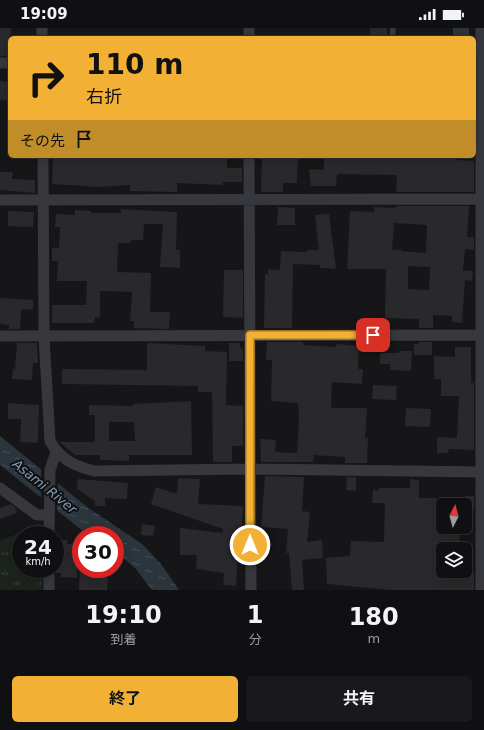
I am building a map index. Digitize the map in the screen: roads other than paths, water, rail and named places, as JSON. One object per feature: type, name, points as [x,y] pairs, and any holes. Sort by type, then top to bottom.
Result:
[{"type":"street","points":[[481,28],[480,62],[483,199],[483,472],[481,590]]},
{"type":"street","points":[[42,158],[44,337],[50,441],[56,452],[64,459],[79,467],[94,471],[250,469],[483,472]]},
{"type":"street","points":[[249,158],[250,590]]},
{"type":"street","points":[[0,200],[483,199]]},
{"type":"street","points":[[0,336],[483,335]]},
{"type":"street","points":[[49,526],[50,470],[56,452]]},
{"type":"street","points":[[2,492],[37,515],[49,515]]},
{"type":"street","points":[[49,578],[49,590]]},
{"type":"water","points":[[453,28],[469,28],[469,36],[453,36]]},
{"type":"water","name":"Asami River","points":[[0,436],[87,507],[115,526],[77,526],[0,465]]},
{"type":"water","points":[[124,532],[142,544],[161,564],[179,590],[152,590],[135,568],[124,559]]}]
